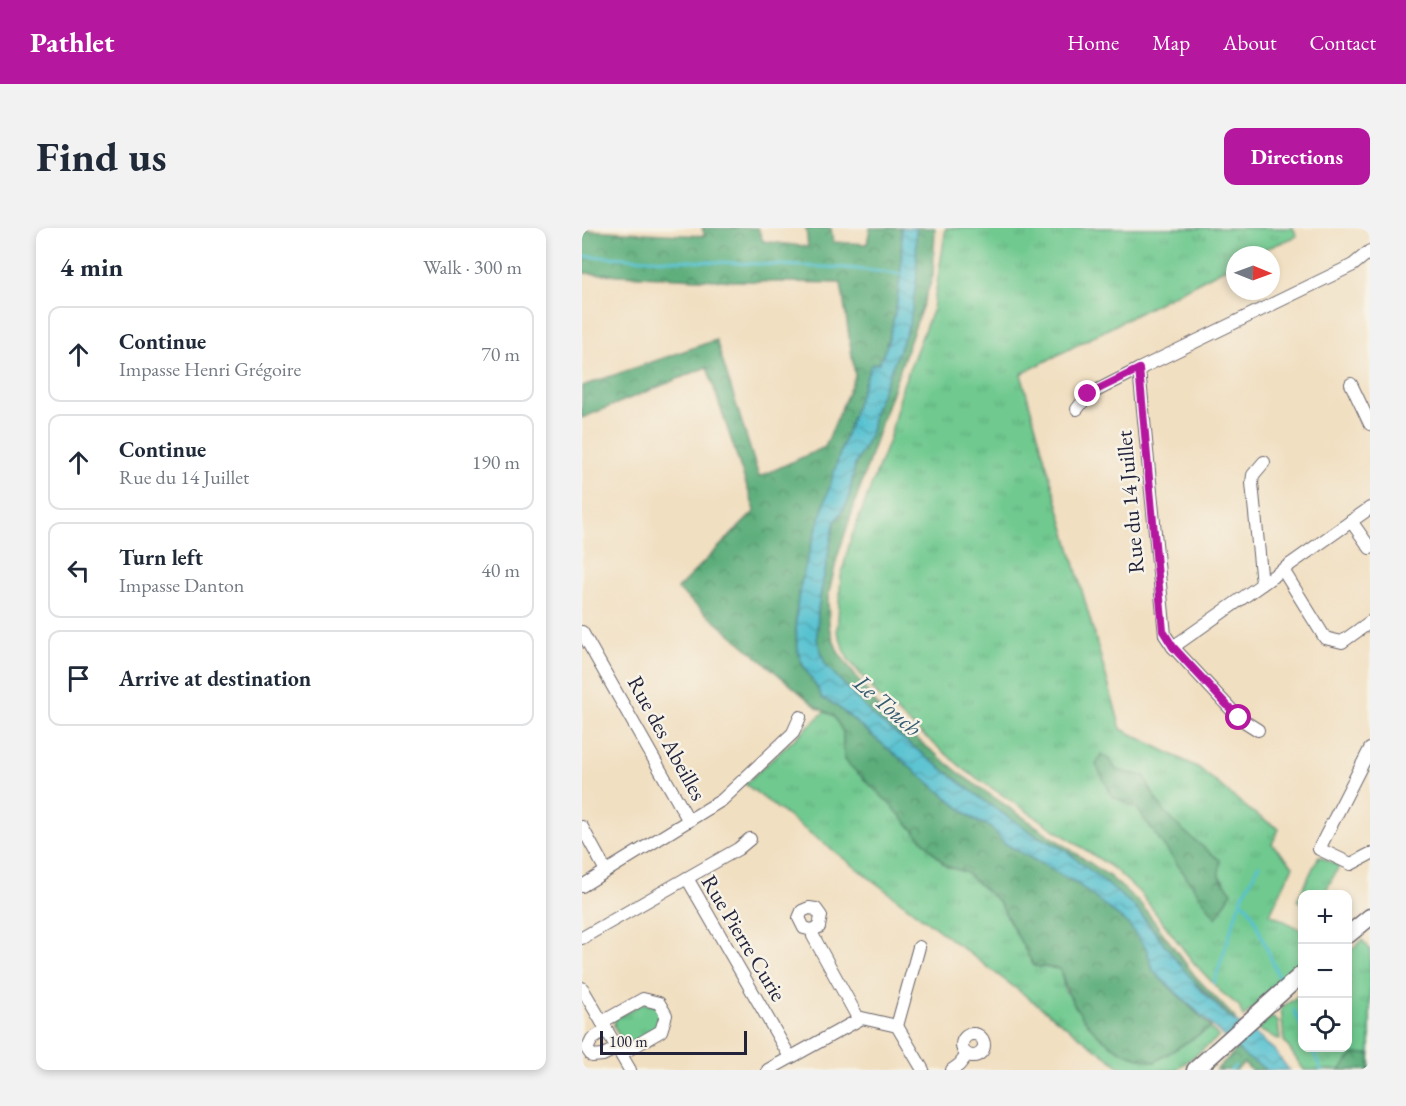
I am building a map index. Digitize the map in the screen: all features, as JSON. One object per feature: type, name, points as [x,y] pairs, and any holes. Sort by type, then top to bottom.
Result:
[{"type":"main road","points":[[1352,931],[1370,917]]},
{"type":"main road","points":[[1195,1070],[1298,978]]},
{"type":"street","points":[[1077,409],[1088,394],[1353,265],[1370,251]]},
{"type":"street","name":"Rue du 14 Juillet","points":[[1139,369],[1162,624],[1165,635],[1173,647]]},
{"type":"street","points":[[1351,384],[1370,424]]},
{"type":"street","points":[[1262,584],[1252,483],[1254,475],[1264,462]]},
{"type":"street","points":[[1258,730],[1239,718],[1173,647],[1370,508]]},
{"type":"street","points":[[1351,521],[1370,548]]},
{"type":"street","points":[[1283,570],[1325,639],[1342,642],[1370,622]]},
{"type":"street","name":"Rue des Abeilles","points":[[582,632],[689,821],[582,886]]},
{"type":"street","points":[[689,821],[722,801],[794,733],[800,717]]},
{"type":"street","points":[[1370,748],[1319,849],[1351,864],[1370,854]]},
{"type":"street","points":[[582,827],[606,871]]},
{"type":"street","points":[[687,878],[738,849],[750,839]]},
{"type":"street","name":"Rue Pierre Curie","points":[[582,938],[687,878],[790,1057]]},
{"type":"street","points":[[812,930],[858,1018]]},
{"type":"street","points":[[919,947],[897,1026],[923,1070]]},
{"type":"street","points":[[582,988],[630,1070]]},
{"type":"street","points":[[643,999],[658,1003],[666,1015],[661,1031],[619,1051],[592,1056],[587,1049],[592,1039],[604,1026],[643,999]]},
{"type":"street","points":[[768,1070],[858,1018],[897,1026]]},
{"type":"street","points":[[952,1070],[967,1055]]},
{"type":"green space","points":[[702,228],[758,228],[763,241],[808,247],[806,228],[831,228],[833,242],[867,244],[870,228],[901,228],[900,278],[890,334],[879,363],[871,366],[858,401],[802,578],[796,616],[799,654],[822,698],[834,704],[977,822],[990,826],[1004,843],[1079,885],[1128,924],[1146,948],[1154,972],[1211,1027],[1155,1062],[1123,1052],[1091,1028],[1075,1006],[1060,969],[1034,966],[999,902],[965,872],[946,866],[889,803],[844,760],[843,732],[833,715],[818,708],[677,589],[755,511],[707,367],[582,418],[582,386],[716,340],[759,477],[825,447],[855,376],[841,283],[737,281],[582,273],[582,230],[705,236]]},
{"type":"green space","points":[[916,228],[935,228],[933,276],[837,558],[828,597],[829,627],[838,652],[879,708],[963,776],[1109,876],[1141,904],[1195,976],[1236,1019],[1234,1021],[1181,968],[1157,933],[1134,906],[1065,850],[1035,835],[987,803],[873,716],[841,685],[825,664],[820,652],[817,639],[818,608],[834,524],[848,502],[855,465],[871,433],[874,412],[910,323]]},
{"type":"green space","points":[[946,228],[1293,228],[1297,236],[1273,246],[1226,246],[1226,268],[1021,374],[1121,729],[1199,768],[1252,812],[1279,829],[1272,844],[1293,866],[1270,914],[1298,928],[1298,968],[1243,1017],[1239,1006],[1221,992],[1194,963],[1141,894],[1113,868],[966,771],[881,699],[848,659],[837,631],[841,576],[850,541],[889,440],[903,385],[933,308]]},
{"type":"green space","points":[[824,712],[833,715],[843,732],[844,760],[889,803],[946,866],[965,872],[999,902],[1034,966],[1060,969],[1065,991],[1154,1062],[1210,1028],[1219,1037],[1176,1070],[1124,1070],[745,784]]},
{"type":"green space","points":[[1101,754],[1110,760],[1116,770],[1145,776],[1166,813],[1186,833],[1220,860],[1219,876],[1232,892],[1216,918],[1136,807],[1113,797],[1096,765]]},
{"type":"green space","points":[[1319,856],[1339,866],[1326,890],[1302,890]]},
{"type":"green space","points":[[1362,940],[1370,949],[1370,1070],[1304,1070],[1284,1041],[1281,1008],[1298,996],[1298,1052],[1352,1052],[1352,949]]},
{"type":"green space","points":[[643,1003],[657,1006],[662,1015],[658,1029],[631,1045],[623,1043],[614,1026],[615,1019]]},
{"type":"green space","points":[[1272,1017],[1278,1022],[1280,1040],[1257,1029]]},
{"type":"green space","points":[[1237,1049],[1267,1070],[1251,1070],[1244,1063],[1236,1070],[1216,1070]]},
{"type":"green space","points":[[1354,1054],[1370,1054],[1370,1070],[1340,1070]]},
{"type":"water","points":[[901,228],[916,228],[917,277],[910,323],[874,412],[871,433],[855,465],[848,502],[834,524],[818,608],[817,639],[825,664],[873,716],[987,803],[1035,835],[1065,850],[1134,906],[1198,987],[1228,1017],[1273,1049],[1289,1070],[1267,1070],[1246,1057],[1154,972],[1146,948],[1128,924],[1079,885],[1004,843],[990,826],[977,822],[834,704],[822,698],[803,665],[796,635],[798,597],[802,578],[858,400],[871,365],[879,363],[890,334],[900,278]]},
{"type":"waterway","points":[[582,256],[847,268],[901,274]]},
{"type":"waterway","points":[[1214,983],[1241,899],[1259,865]]},
{"type":"waterway","points":[[1241,899],[1252,913],[1279,978]]},
{"type":"waterway","points":[[1294,1010],[1298,1019]]},
{"type":"waterway","points":[[1314,1052],[1321,1070]]},
{"type":"waterway","points":[[1231,1070],[1235,1066]]},
{"type":"route","points":[[1088,394],[1139,369],[1163,631],[1173,647],[1239,718]]},
{"type":"water label","name":"Le Touch","points":[[888,705]]}]
